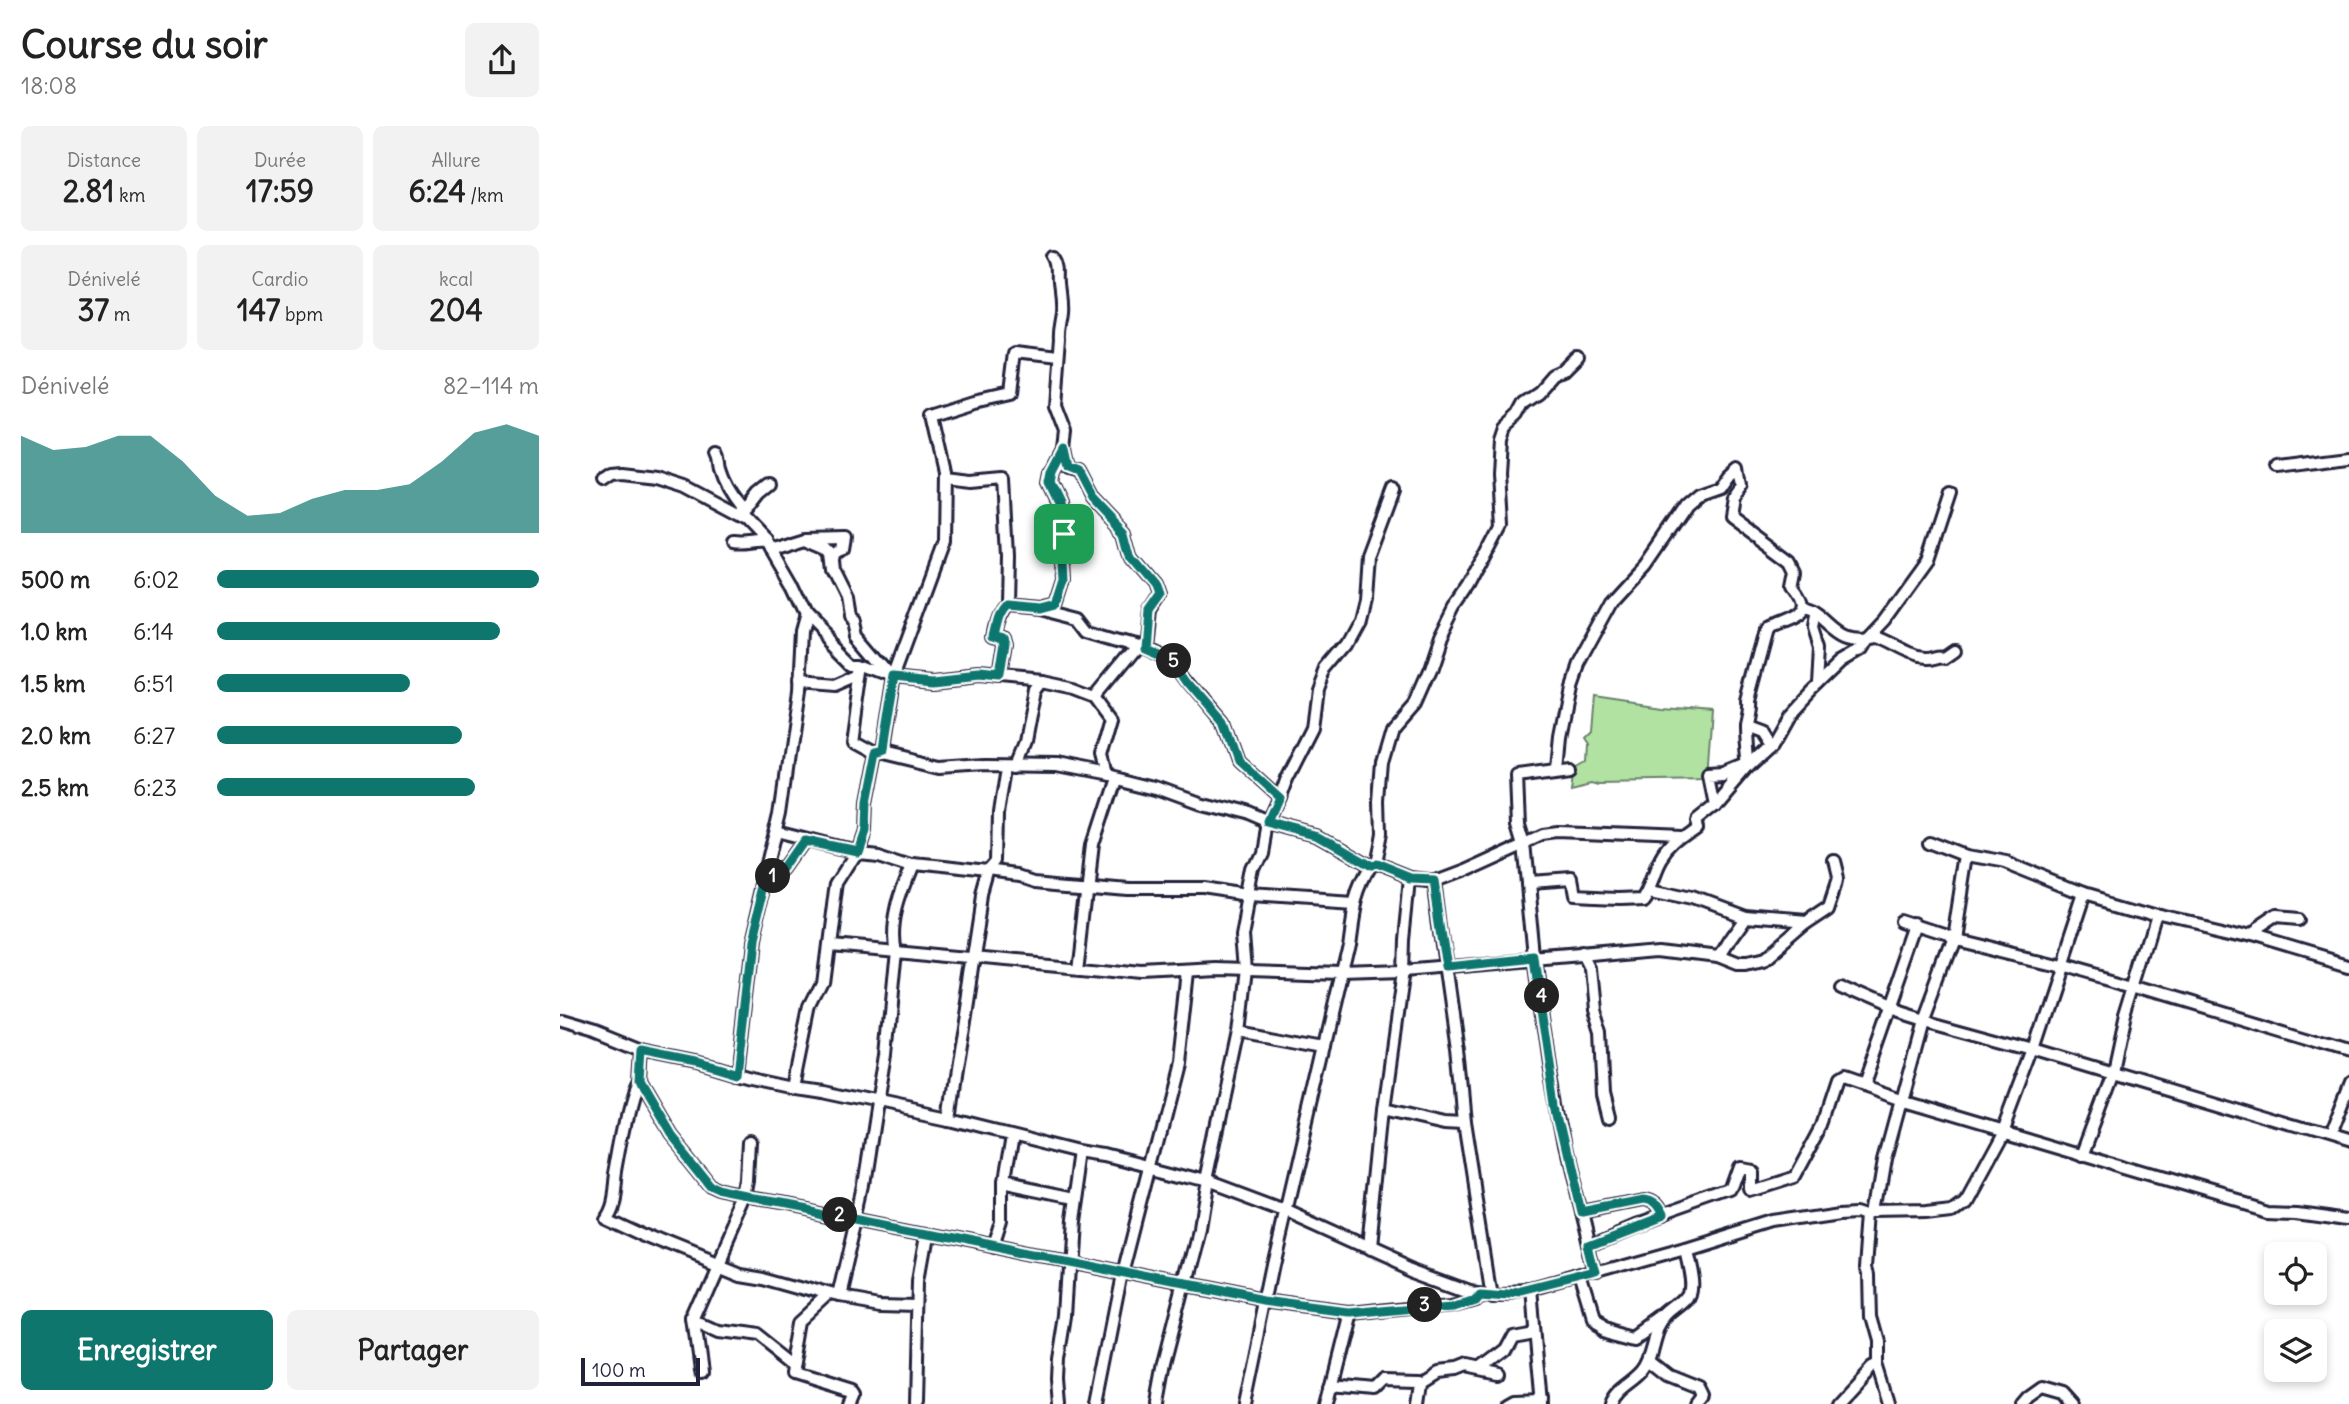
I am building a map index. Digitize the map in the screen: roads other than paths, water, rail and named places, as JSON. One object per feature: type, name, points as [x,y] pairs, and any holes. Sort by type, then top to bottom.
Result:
[{"type":"street","points":[[1057,254],[1061,262],[1064,309],[1058,330],[1060,340],[1055,406],[1065,432],[1063,449],[1067,467],[1077,471],[1091,498],[1124,533],[1131,559],[1154,586],[1158,597],[1146,614],[1140,647],[1096,696]]},
{"type":"street","points":[[796,1087],[812,1008],[824,984],[836,881],[856,851],[863,830],[864,805],[894,676],[943,543],[944,479],[932,416],[1010,394],[1015,354],[1057,359]]},
{"type":"street","points":[[1244,1404],[1273,1264],[1348,943],[1353,903],[1358,886],[1373,867],[1381,833],[1382,761],[1393,727],[1413,704],[1449,617],[1501,523],[1498,474],[1500,440],[1504,429],[1518,416],[1525,403],[1576,360]]},
{"type":"street","points":[[1040,608],[1055,604],[1063,579],[1061,546],[1064,534],[1059,503],[1049,482],[1063,449]]},
{"type":"street","points":[[718,452],[722,457],[722,468],[728,486],[742,505],[741,516]]},
{"type":"street","points":[[2276,466],[2349,457]]},
{"type":"street","points":[[1557,767],[1570,686],[1577,666],[1613,600],[1644,565],[1686,505],[1699,494],[1719,486],[1738,465],[1741,484],[1731,498],[1728,516],[1791,563],[1796,573],[1793,588],[1802,601],[1802,608],[1791,621],[1766,630],[1744,725],[1747,765]]},
{"type":"street","points":[[601,480],[610,474],[621,473],[656,477],[684,486],[746,519],[769,545],[792,583],[806,615],[861,670],[934,680],[979,675],[1042,681],[1096,696],[1112,718],[1101,758],[1110,777],[1095,827],[1084,886],[1077,966]]},
{"type":"street","points":[[944,479],[970,482],[1003,479],[1007,577],[1006,605],[995,625],[993,637],[1001,640],[1003,646],[998,677]]},
{"type":"street","points":[[741,516],[769,485]]},
{"type":"street","points":[[1157,1404],[1164,1366],[1199,1230],[1239,1030],[1246,970],[1243,932],[1255,869],[1264,852],[1268,824],[1287,777],[1313,726],[1318,690],[1326,669],[1348,644],[1360,621],[1368,556],[1393,489]]},
{"type":"street","points":[[1528,884],[1570,881],[1574,897],[1644,898],[1651,889],[1663,859],[1680,837],[1696,827],[1694,820],[1714,804],[1747,765],[1773,741],[1788,714],[1816,684],[1841,660],[1860,649],[1924,567],[1950,492]]},
{"type":"street","points":[[733,543],[743,545],[758,541],[769,545],[807,538],[843,537],[841,550],[834,554],[833,560]]},
{"type":"street","points":[[807,538],[826,546],[832,552],[834,570],[848,599],[851,617],[856,621],[859,635],[894,676]]},
{"type":"street","points":[[1006,605],[1040,608],[1079,618],[1089,631],[1174,661],[1223,722],[1237,761],[1279,799]]},
{"type":"street","points":[[1802,608],[1815,612],[1844,636],[1866,639],[1875,637],[1901,651],[1928,657],[1948,655],[1958,648]]},
{"type":"street","points":[[1815,612],[1812,627],[1818,646],[1816,684]]},
{"type":"street","points":[[735,1074],[750,942],[777,831],[798,682],[801,633],[806,615]]},
{"type":"street","points":[[798,682],[837,685],[861,670]]},
{"type":"street","points":[[861,670],[852,742],[878,753],[941,767],[985,764],[1055,765],[1154,787],[1195,802],[1317,837],[1373,867],[1410,880],[1434,881],[1542,834],[1557,832],[1680,837]]},
{"type":"street","points":[[949,1118],[983,897],[990,872],[998,863],[999,813],[1011,765],[1025,743],[1035,690],[1042,681]]},
{"type":"street","points":[[1744,725],[1760,731],[1769,745]]},
{"type":"street","points":[[1714,804],[1708,775],[1725,774],[1747,765]]},
{"type":"street","points":[[1572,767],[1516,774],[1518,822],[1524,842],[1535,958],[1556,1104],[1596,1275]]},
{"type":"street","points":[[777,831],[856,851],[878,853],[912,864],[1020,876],[1035,881],[1124,889],[1204,889],[1251,896],[1353,903]]},
{"type":"street","points":[[765,880],[787,867],[806,840]]},
{"type":"street","points":[[1930,841],[1966,855],[2005,862],[2084,894],[2156,915],[2251,937],[2349,966]]},
{"type":"street","points":[[1889,1404],[1877,1364],[1877,1341],[1870,1316],[1867,1269],[1873,1213],[1923,1019],[1953,939],[1966,855]]},
{"type":"street","points":[[830,944],[1146,973],[1217,969],[1340,973],[1403,971],[1662,949],[1718,956],[1738,964],[1758,961],[1829,906],[1838,879],[1834,863]]},
{"type":"street","points":[[849,1404],[852,1392],[796,1376],[793,1374],[793,1366],[802,1321],[835,1296],[858,1219],[885,1054],[895,950],[891,935],[897,906],[912,864]]},
{"type":"street","points":[[1370,1249],[1384,1108],[1403,971],[1410,880]]},
{"type":"street","points":[[1434,881],[1465,1123],[1492,1293]]},
{"type":"street","points":[[1651,889],[1694,898],[1745,917],[1805,922]]},
{"type":"street","points":[[560,1022],[641,1051],[695,1062],[735,1074],[949,1118],[1207,1181],[1287,1211],[1413,1268],[1479,1291],[1521,1294],[1596,1275],[1775,1221],[1842,1211],[1926,1211],[1952,1208],[1959,1204],[1965,1199],[2002,1131],[2033,1049],[2084,894]]},
{"type":"street","points":[[2082,1155],[2113,1072],[2134,986],[2156,915]]},
{"type":"street","points":[[1718,956],[1745,917]]},
{"type":"street","points":[[2251,937],[2278,919],[2299,921]]},
{"type":"street","points":[[1904,923],[1953,939],[2134,986],[2349,1051]]},
{"type":"street","points":[[1861,1087],[1917,926]]},
{"type":"street","points":[[1582,955],[1589,968],[1593,1009],[1600,1032],[1604,1095],[1609,1119]]},
{"type":"street","points":[[1097,1404],[1123,1273],[1177,1062],[1187,972]]},
{"type":"street","points":[[1838,986],[1888,1008],[1923,1019],[2113,1072],[2349,1144]]},
{"type":"street","points":[[1239,1030],[1324,1046]]},
{"type":"street","points":[[641,1051],[639,1083],[627,1127],[614,1196],[610,1210],[605,1215],[719,1265],[835,1296],[878,1304],[918,1305]]},
{"type":"street","points":[[1589,1245],[1731,1192],[1740,1167],[1750,1169],[1750,1191],[1794,1176],[1823,1122],[1836,1083],[1844,1080],[1902,1101],[2267,1209],[2349,1217]]},
{"type":"street","points":[[639,1083],[670,1136],[711,1187],[722,1192],[1266,1301],[1349,1312],[1454,1303],[1475,1296],[1479,1291]]},
{"type":"street","points":[[2328,1138],[2349,1084]]},
{"type":"street","points":[[1384,1108],[1446,1122],[1465,1123]]},
{"type":"street","points":[[994,1247],[1002,1222],[1002,1184],[1010,1134]]},
{"type":"street","points":[[701,1371],[694,1320],[748,1197],[753,1143]]},
{"type":"street","points":[[1059,1404],[1057,1380],[1069,1271],[1067,1262],[1081,1151]]},
{"type":"street","points":[[1002,1184],[1073,1199]]},
{"type":"street","points":[[1581,1212],[1641,1200],[1649,1201],[1661,1217]]},
{"type":"street","points":[[916,1404],[918,1305],[921,1260],[927,1235]]},
{"type":"street","points":[[1578,1280],[1592,1322],[1604,1329],[1637,1338],[1688,1301],[1691,1289],[1685,1249]]},
{"type":"street","points":[[1508,1404],[1515,1400],[1541,1401],[1531,1292]]},
{"type":"street","points":[[1326,1404],[1349,1312]]},
{"type":"street","points":[[1611,1404],[1618,1392],[1635,1380],[1650,1361],[1659,1333],[1669,1315]]},
{"type":"street","points":[[694,1320],[716,1330],[755,1335],[793,1366]]},
{"type":"street","points":[[1478,1369],[1503,1350],[1511,1335],[1533,1331]]},
{"type":"street","points":[[1650,1361],[1669,1376],[1699,1388],[1703,1395],[1697,1404]]},
{"type":"street","points":[[1838,1404],[1877,1364]]},
{"type":"street","points":[[1330,1387],[1370,1390],[1380,1380],[1408,1379],[1421,1383],[1437,1373],[1465,1367],[1498,1374]]},
{"type":"street","points":[[1418,1404],[1421,1383]]},
{"type":"street","points":[[2022,1404],[2042,1387],[2063,1393],[2073,1404]]}]
